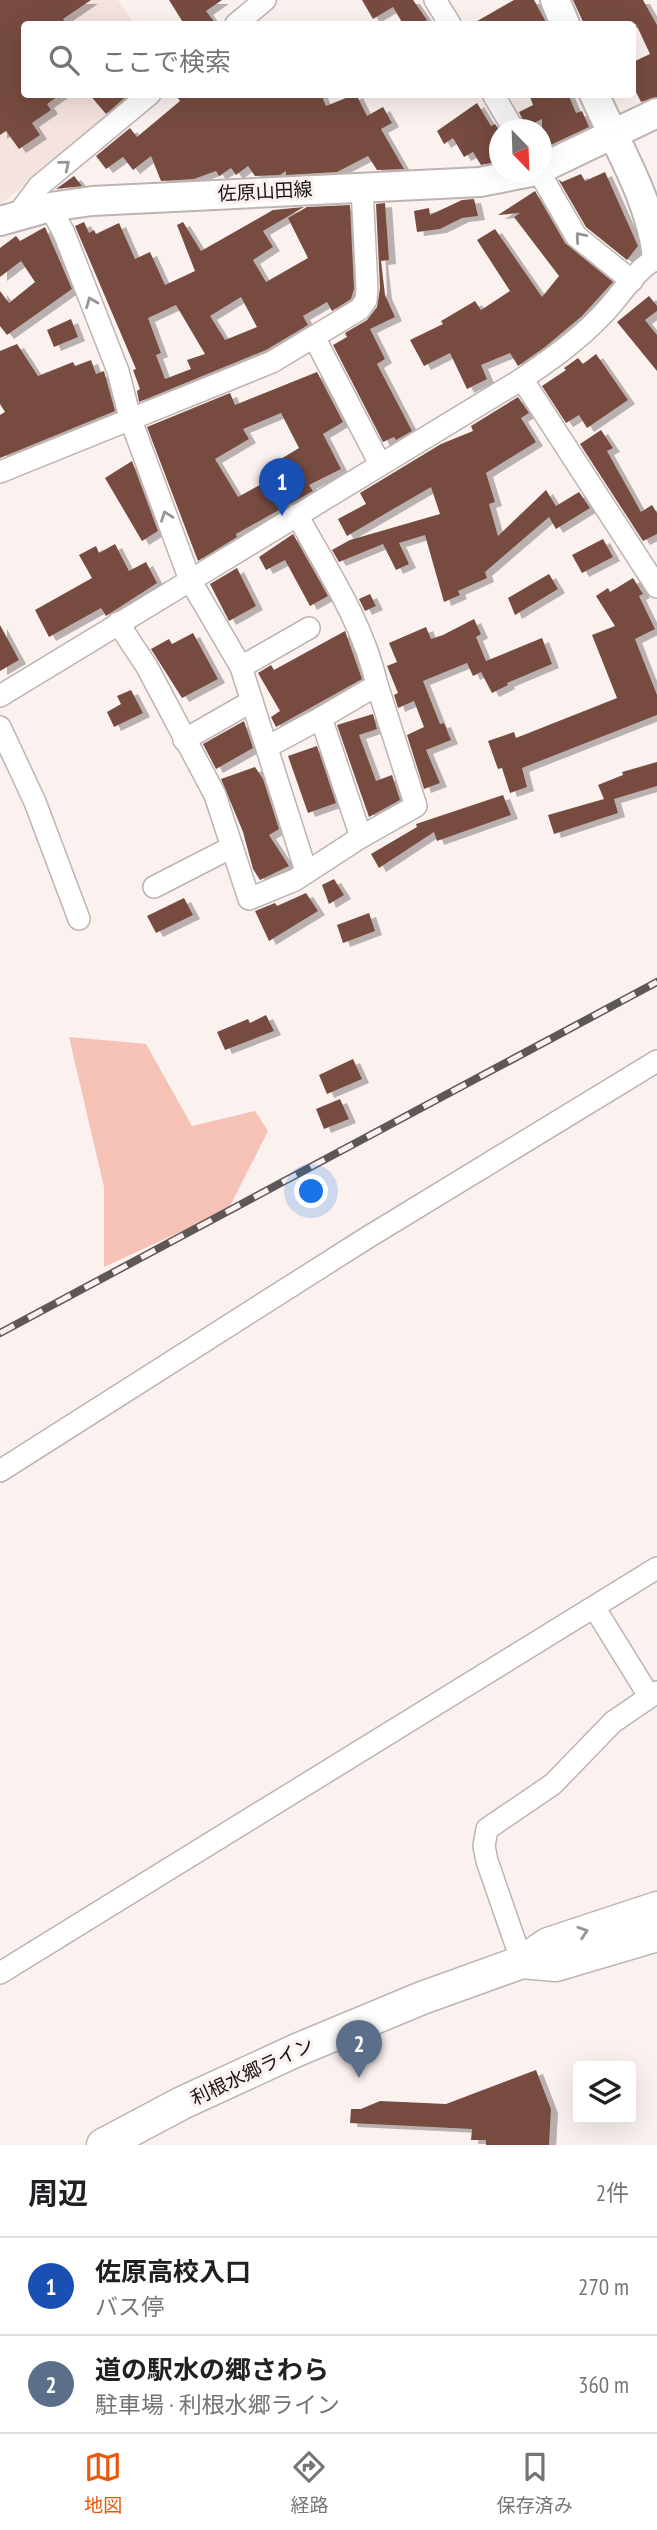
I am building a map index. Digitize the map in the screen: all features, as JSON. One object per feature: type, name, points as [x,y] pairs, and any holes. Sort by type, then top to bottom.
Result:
[{"type":"highway","name":"利根水郷ライン","points":[[103,2145],[182,2103],[288,2054],[422,1998],[522,1962],[548,1944],[657,1909]]},
{"type":"highway","name":"利根水郷ライン","points":[[522,1962],[556,1965],[657,1935]]},
{"type":"main road","points":[[555,0],[564,21]]},
{"type":"main road","points":[[596,98],[614,135],[655,237],[657,258]]},
{"type":"main road","points":[[552,164],[657,113]]},
{"type":"main road","name":"佐原山田線","points":[[9,218],[50,207],[92,201],[489,180]]},
{"type":"street","points":[[240,21],[265,0]]},
{"type":"street","points":[[435,0],[448,21]]},
{"type":"street","points":[[9,218],[38,186],[145,98]]},
{"type":"street","points":[[495,98],[508,119]]},
{"type":"street","points":[[547,182],[576,236],[632,281]]},
{"type":"street","points":[[0,472],[247,373],[360,309],[366,300],[362,187]]},
{"type":"street","points":[[50,207],[64,233],[118,371],[130,418],[190,580],[241,667],[306,871]]},
{"type":"street","points":[[0,696],[522,379],[589,328],[643,266],[657,258]]},
{"type":"street","points":[[314,337],[380,464]]},
{"type":"street","points":[[522,379],[657,587]]},
{"type":"street","points":[[118,624],[147,667],[215,795],[249,899],[295,880],[361,837],[416,806],[371,659],[297,515]]},
{"type":"street","points":[[241,667],[309,628]]},
{"type":"street","points":[[267,747],[377,685]]},
{"type":"street","points":[[184,740],[252,701]]},
{"type":"street","points":[[321,718],[361,837]]},
{"type":"street","points":[[0,727],[35,802],[79,919]]},
{"type":"street","points":[[154,887],[232,848]]},
{"type":"street","points":[[0,1471],[365,1239],[657,1061]]},
{"type":"street","points":[[0,1973],[657,1568]]},
{"type":"street","points":[[522,1962],[487,1861],[484,1846],[487,1829],[552,1784],[613,1722],[653,1694],[594,1607]]},
{"type":"shaded area","points":[[0,0],[118,0],[132,21],[21,21],[21,98],[141,98],[0,204]]},
{"type":"shaded area","points":[[69,1037],[146,1044],[192,1126],[255,1111],[268,1131],[228,1210],[104,1267],[104,1187]]},
{"type":"building","points":[[0,0],[91,0],[63,19],[64,21],[21,21],[21,98],[55,98],[47,104],[51,110],[32,123],[40,135],[19,149],[6,131],[0,135]]},
{"type":"building","points":[[169,0],[222,0],[206,11],[214,21],[182,21]]},
{"type":"building","points":[[362,0],[413,0],[427,20],[401,21],[393,7],[373,19]]},
{"type":"building","points":[[514,0],[534,0],[545,21],[477,21]]},
{"type":"building","points":[[573,0],[643,0],[657,25],[657,97],[641,102],[636,92],[636,61],[650,54],[636,21],[583,21]]},
{"type":"building","points":[[92,98],[124,98],[106,114]]},
{"type":"building","points":[[178,98],[323,98],[326,106],[346,98],[358,98],[367,116],[383,107],[392,123],[381,129],[404,169],[377,170],[368,156],[337,172],[286,175],[286,171],[280,175],[255,176],[248,166],[236,175],[231,168],[219,176],[216,171],[194,179],[161,181],[151,156],[133,170],[123,157],[106,169],[96,156],[130,128],[137,137],[180,101]]},
{"type":"building","points":[[530,98],[570,98],[576,113],[582,111],[589,127],[552,144],[552,119],[522,119],[519,112],[533,105]]},
{"type":"building","points":[[477,103],[489,123],[489,163],[481,165],[473,152],[464,157],[453,138],[444,144],[437,131]]},
{"type":"building","points":[[605,172],[638,246],[627,260],[586,227],[558,179],[562,182],[581,174],[585,181]]},
{"type":"building","points":[[74,176],[82,186],[56,189]]},
{"type":"building","points":[[535,191],[565,243],[613,282],[582,316],[545,347],[518,366],[510,353],[481,365],[487,379],[467,389],[450,353],[424,366],[410,340],[443,324],[441,321],[475,301],[481,310],[510,291],[477,240],[495,229],[542,297],[559,276],[514,217],[520,213],[498,215]]},
{"type":"building","points":[[474,199],[478,216],[462,218],[440,229],[417,232],[414,211],[429,208],[430,215],[462,200]]},
{"type":"building","points":[[385,203],[389,260],[381,261],[385,295],[395,317],[370,329],[385,359],[377,364],[412,431],[396,440],[394,437],[383,442],[333,345],[347,337],[345,333],[367,320],[377,307],[380,288],[376,204]]},
{"type":"building","points":[[350,205],[354,289],[351,299],[332,311],[327,302],[303,316],[308,325],[266,350],[139,402],[137,391],[140,389],[133,370],[136,369],[75,226],[84,222],[89,233],[94,230],[96,234],[119,223],[135,259],[150,252],[165,285],[195,271],[177,225],[183,222],[201,251],[273,210],[304,207],[263,231],[273,247],[253,260],[266,282],[308,258],[288,218],[307,207]],"holes":[[[241,297],[257,327],[225,340],[210,316]],[[176,305],[205,354],[187,360],[191,369],[165,379],[156,355],[161,353],[148,318]]]},
{"type":"building","points":[[45,227],[72,289],[7,335],[0,326],[0,291],[9,303],[35,282],[21,261],[0,277],[0,248],[16,236],[20,241]]},
{"type":"building","points":[[649,296],[657,306],[657,311],[645,320],[657,335],[657,371],[617,322]]},
{"type":"building","points":[[71,319],[78,337],[54,347],[47,330]]},
{"type":"building","points":[[17,344],[38,376],[73,362],[75,366],[91,360],[96,374],[104,371],[115,411],[0,458],[0,415],[5,412],[0,404],[0,351]]},
{"type":"building","points":[[596,354],[628,400],[587,428],[579,415],[566,423],[542,386],[566,370],[564,368],[578,358],[583,364]]},
{"type":"building","points":[[317,372],[343,422],[323,434],[341,469],[309,485],[313,491],[236,534],[237,537],[198,561],[147,427],[230,393],[235,405]],"holes":[[[281,413],[299,448],[261,471],[267,481],[238,497],[215,459],[249,439],[243,429]]]},
{"type":"building","points":[[518,397],[529,413],[521,418],[536,442],[486,473],[495,502],[489,504],[498,536],[546,490],[556,506],[579,492],[590,508],[556,529],[549,517],[485,572],[487,578],[458,591],[460,595],[444,602],[425,535],[399,543],[409,564],[396,570],[383,544],[339,562],[332,550],[350,540],[440,514],[431,487],[347,536],[338,519],[366,504],[360,493],[441,444],[473,431],[471,426]]},
{"type":"building","points":[[601,430],[613,448],[607,451],[641,512],[652,505],[657,513],[657,534],[643,541],[580,444]]},
{"type":"building","points":[[132,461],[158,531],[142,541],[105,478]]},
{"type":"building","points":[[293,534],[328,596],[310,606],[285,560],[266,570],[259,557]]},
{"type":"building","points":[[603,539],[613,557],[582,573],[572,555]]},
{"type":"building","points":[[115,544],[129,571],[146,562],[157,583],[106,616],[101,608],[49,637],[35,610],[92,578],[79,555],[96,546],[99,553]]},
{"type":"building","points":[[237,568],[256,606],[229,621],[210,584]]},
{"type":"building","points":[[549,574],[558,589],[515,615],[508,598]]},
{"type":"building","points":[[633,578],[643,594],[639,596],[655,629],[635,639],[657,695],[657,715],[522,768],[527,787],[510,793],[502,768],[498,769],[488,741],[514,732],[516,738],[617,698],[592,635],[615,626],[596,596],[608,588],[610,592]]},
{"type":"building","points":[[370,594],[376,606],[365,611],[359,599]]},
{"type":"building","points":[[474,619],[481,634],[476,637],[486,661],[542,638],[552,664],[507,683],[508,685],[492,693],[481,672],[473,676],[467,663],[423,681],[440,724],[444,723],[451,740],[426,750],[440,783],[424,789],[407,735],[424,727],[414,701],[398,708],[394,695],[398,693],[387,666],[397,662],[389,643],[426,627],[431,639]]},
{"type":"building","points":[[0,625],[19,660],[0,671]]},
{"type":"building","points":[[345,631],[362,679],[276,727],[271,717],[280,711],[258,673],[271,665],[274,670]]},
{"type":"building","points":[[193,633],[218,679],[182,698],[151,649],[169,639],[172,644]]},
{"type":"building","points":[[131,690],[143,713],[114,727],[107,712],[121,704],[117,696]]},
{"type":"building","points":[[373,714],[377,729],[359,735],[376,781],[392,775],[400,800],[369,817],[337,725]]},
{"type":"building","points":[[244,721],[253,748],[216,769],[203,744]]},
{"type":"building","points":[[317,746],[336,803],[308,813],[288,756]]},
{"type":"building","points":[[657,762],[657,786],[614,799],[618,813],[554,834],[548,815],[604,799],[598,785],[623,775],[622,772]]},
{"type":"building","points":[[255,767],[263,779],[279,829],[269,835],[289,866],[260,880],[253,869],[243,832],[221,779]]},
{"type":"building","points":[[503,795],[511,815],[437,841],[434,832],[379,868],[371,854],[417,827],[416,824]]},
{"type":"building","points":[[334,879],[344,895],[329,904],[322,885]]},
{"type":"building","points":[[306,893],[318,911],[269,941],[255,911],[275,903],[277,906]]},
{"type":"building","points":[[184,898],[193,915],[156,933],[147,916]]},
{"type":"building","points":[[369,913],[375,931],[343,943],[337,925]]},
{"type":"building","points":[[266,1015],[274,1031],[225,1050],[217,1032],[248,1019],[250,1023]]},
{"type":"building","points":[[353,1059],[362,1079],[327,1094],[319,1075]]},
{"type":"building","points":[[340,1099],[349,1119],[324,1129],[316,1109]]},
{"type":"building","points":[[536,2070],[551,2109],[549,2145],[486,2145],[486,2140],[471,2140],[472,2129],[350,2123],[351,2109],[361,2109],[380,2101],[446,2104]]},
{"type":"railway","points":[[0,1333],[657,982]]},
{"type":"place","name":"佐原高校入口","points":[[282,516]]},
{"type":"place","name":"道の駅水の郷さわら","points":[[359,2078]]}]
